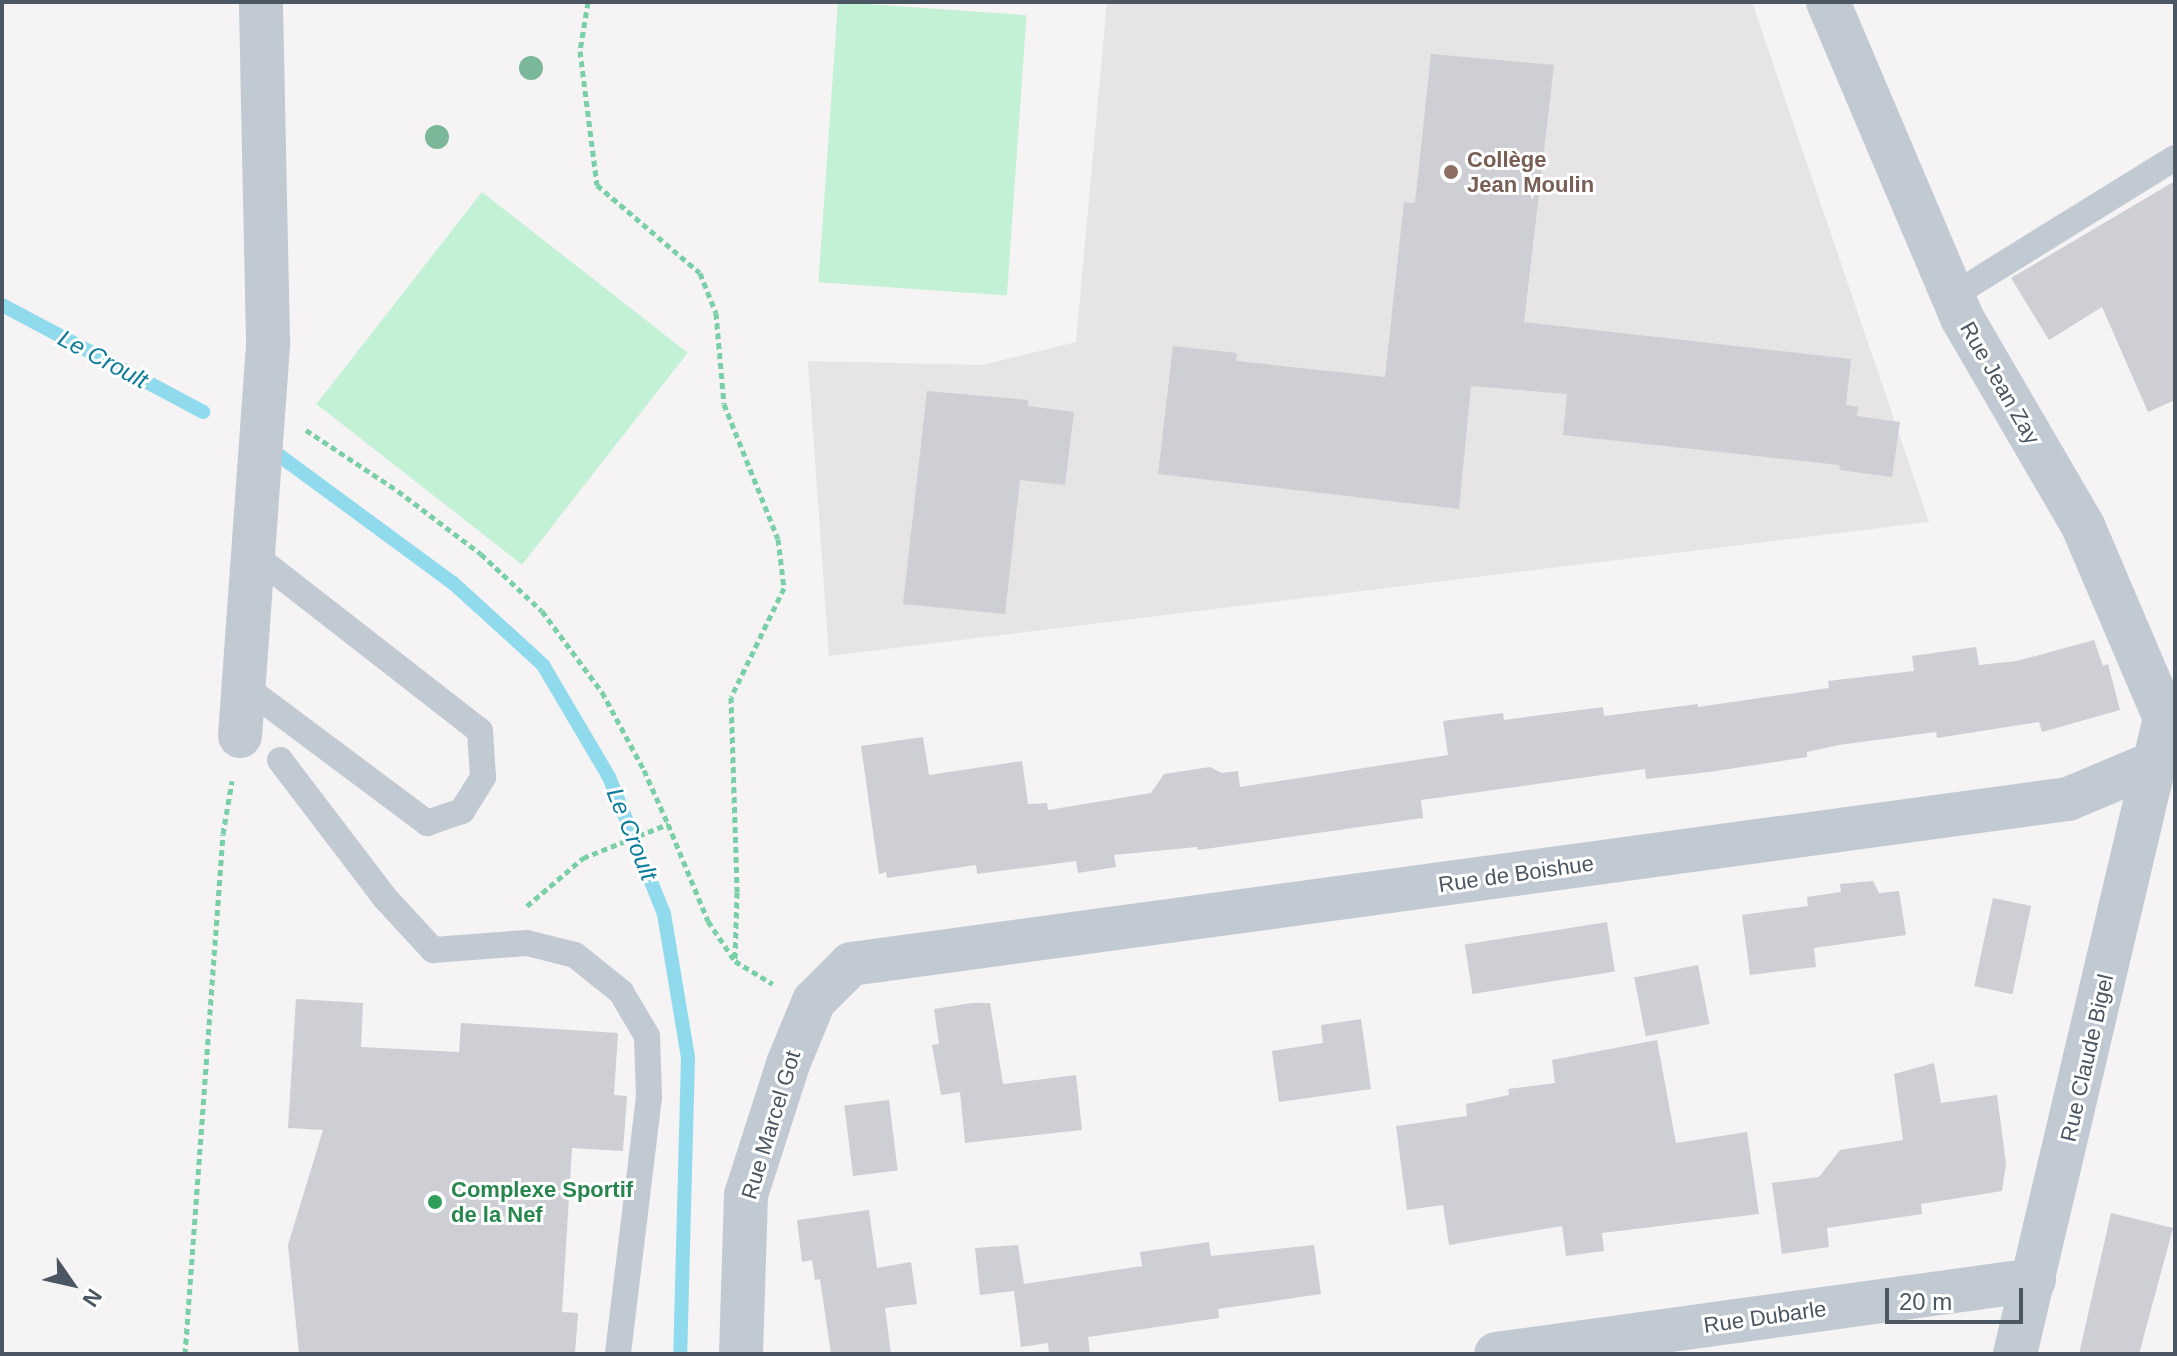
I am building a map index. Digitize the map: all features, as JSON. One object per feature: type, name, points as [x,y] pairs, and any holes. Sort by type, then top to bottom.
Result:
[{"type":"street","points":[[240,736],[268,341],[261,2]]},
{"type":"street","name":"Rue Jean Zay","points":[[1828,2],[1962,318],[2083,526],[2165,718],[2166,761]]},
{"type":"street","name":"Rue de Boishue","points":[[851,964],[2068,799],[2166,761]]},
{"type":"street","name":"Rue Claude Bigel","points":[[2015,1354],[2166,761]]},
{"type":"street","name":"Rue Marcel Got","points":[[741,1354],[746,1195],[788,1064],[814,1001],[851,964]]},
{"type":"street","name":"Rue Dubarle","points":[[1496,1354],[2034,1280]]},
{"type":"lane","points":[[1952,296],[2175,158]]},
{"type":"lane","points":[[244,686],[427,823],[462,811],[483,777],[480,731],[254,555]]},
{"type":"lane","points":[[280,760],[385,898],[433,950],[527,943],[575,955],[621,992],[647,1036],[649,1097],[618,1354]]},
{"type":"path","points":[[588,2],[580,51],[597,185],[700,273],[716,313],[724,404],[778,539],[784,588],[731,697],[737,892],[735,961]]},
{"type":"path","points":[[264,407],[398,491],[481,554],[542,611],[602,692],[644,770],[708,921],[735,961],[786,992],[814,1001]]},
{"type":"path","points":[[185,1354],[223,834],[240,736]]},
{"type":"path","points":[[480,947],[583,858],[665,825]]},
{"type":"shaded area","name":"Collège Jean Moulin","points":[[1107,2],[1752,2],[1929,522],[829,656],[808,361],[982,365],[1076,342]]},
{"type":"green space","points":[[838,2],[1027,15],[1007,295],[818,282]]},
{"type":"green space","points":[[482,192],[688,353],[522,565],[316,404]]},
{"type":"building","points":[[1431,54],[1554,65],[1524,322],[1851,359],[1846,405],[1858,407],[1857,416],[1900,422],[1892,477],[1840,470],[1839,465],[1563,435],[1567,394],[1471,386],[1459,509],[1158,474],[1173,346],[1237,353],[1236,361],[1385,377],[1404,202],[1415,203]]},
{"type":"building","points":[[2175,181],[2175,400],[2148,412],[2102,307],[2049,340],[2011,278]]},
{"type":"building","points":[[927,391],[1028,400],[1028,406],[1074,412],[1065,485],[1020,480],[1005,614],[903,604]]},
{"type":"building","points":[[2094,640],[2103,666],[2108,664],[2120,710],[2042,732],[2039,722],[1937,738],[1936,732],[1839,745],[1807,752],[1807,757],[1709,772],[1646,779],[1645,769],[1421,800],[1423,818],[1198,850],[1197,847],[1114,855],[1116,867],[1078,873],[1076,861],[977,874],[976,865],[887,878],[886,872],[879,874],[861,746],[923,737],[929,775],[1022,761],[1028,804],[1047,803],[1048,810],[1151,793],[1164,774],[1210,767],[1222,773],[1238,771],[1240,787],[1448,755],[1443,721],[1503,713],[1504,720],[1603,707],[1604,716],[1698,704],[1698,707],[1829,688],[1828,681],[1914,671],[1912,656],[1976,647],[1979,665],[2017,661]]},
{"type":"building","points":[[1873,881],[1879,893],[1899,891],[1906,935],[1814,948],[1816,967],[1750,975],[1742,915],[1808,906],[1807,897],[1841,892],[1840,884]]},
{"type":"building","points":[[1993,898],[2031,906],[2012,994],[1974,986]]},
{"type":"building","points":[[1607,922],[1615,971],[1473,994],[1465,945]]},
{"type":"building","points":[[1698,965],[1709,1024],[1646,1036],[1634,977]]},
{"type":"building","name":"Complexe Sportif de la Nef","points":[[296,999],[363,1003],[361,1047],[459,1052],[461,1023],[618,1033],[614,1095],[627,1096],[623,1151],[572,1148],[562,1312],[578,1313],[575,1354],[299,1354],[288,1245],[323,1130],[288,1128]]},
{"type":"building","points":[[990,1003],[1003,1084],[1076,1075],[1082,1130],[965,1143],[960,1092],[941,1095],[932,1045],[939,1044],[934,1009]]},
{"type":"building","points":[[1361,1019],[1371,1089],[1279,1102],[1272,1051],[1323,1043],[1321,1025]]},
{"type":"building","points":[[1657,1040],[1676,1143],[1747,1132],[1759,1214],[1602,1233],[1604,1251],[1566,1256],[1562,1226],[1449,1245],[1443,1205],[1407,1210],[1396,1126],[1467,1116],[1466,1104],[1509,1095],[1508,1089],[1555,1083],[1552,1060]]},
{"type":"building","points":[[1934,1063],[1941,1103],[1997,1095],[2006,1164],[2002,1191],[1921,1204],[1922,1214],[1827,1228],[1829,1247],[1782,1254],[1772,1183],[1819,1177],[1840,1150],[1903,1140],[1894,1074]]},
{"type":"building","points":[[889,1100],[898,1170],[853,1176],[844,1105]]},
{"type":"building","points":[[869,1210],[877,1268],[911,1262],[917,1304],[885,1308],[891,1354],[831,1354],[820,1279],[815,1280],[812,1260],[802,1262],[797,1220]]},
{"type":"building","points":[[2111,1213],[2173,1228],[2139,1354],[2079,1354]]},
{"type":"building","points":[[1209,1242],[1211,1256],[1314,1245],[1321,1294],[1218,1309],[1219,1318],[1088,1337],[1090,1354],[1049,1354],[1048,1343],[1021,1347],[1014,1291],[980,1295],[975,1248],[1018,1245],[1024,1284],[1142,1266],[1140,1252]]},
{"type":"waterway","name":"Le Croult","points":[[2,305],[203,412]]},
{"type":"waterway","name":"Le Croult","points":[[280,456],[453,583],[543,665],[609,777],[664,914],[688,1057],[680,1354]]},
{"type":"place","name":"Collège Jean Moulin","points":[[1451,172]]},
{"type":"place","name":"Complexe Sportif de la Nef","points":[[435,1202]]}]
